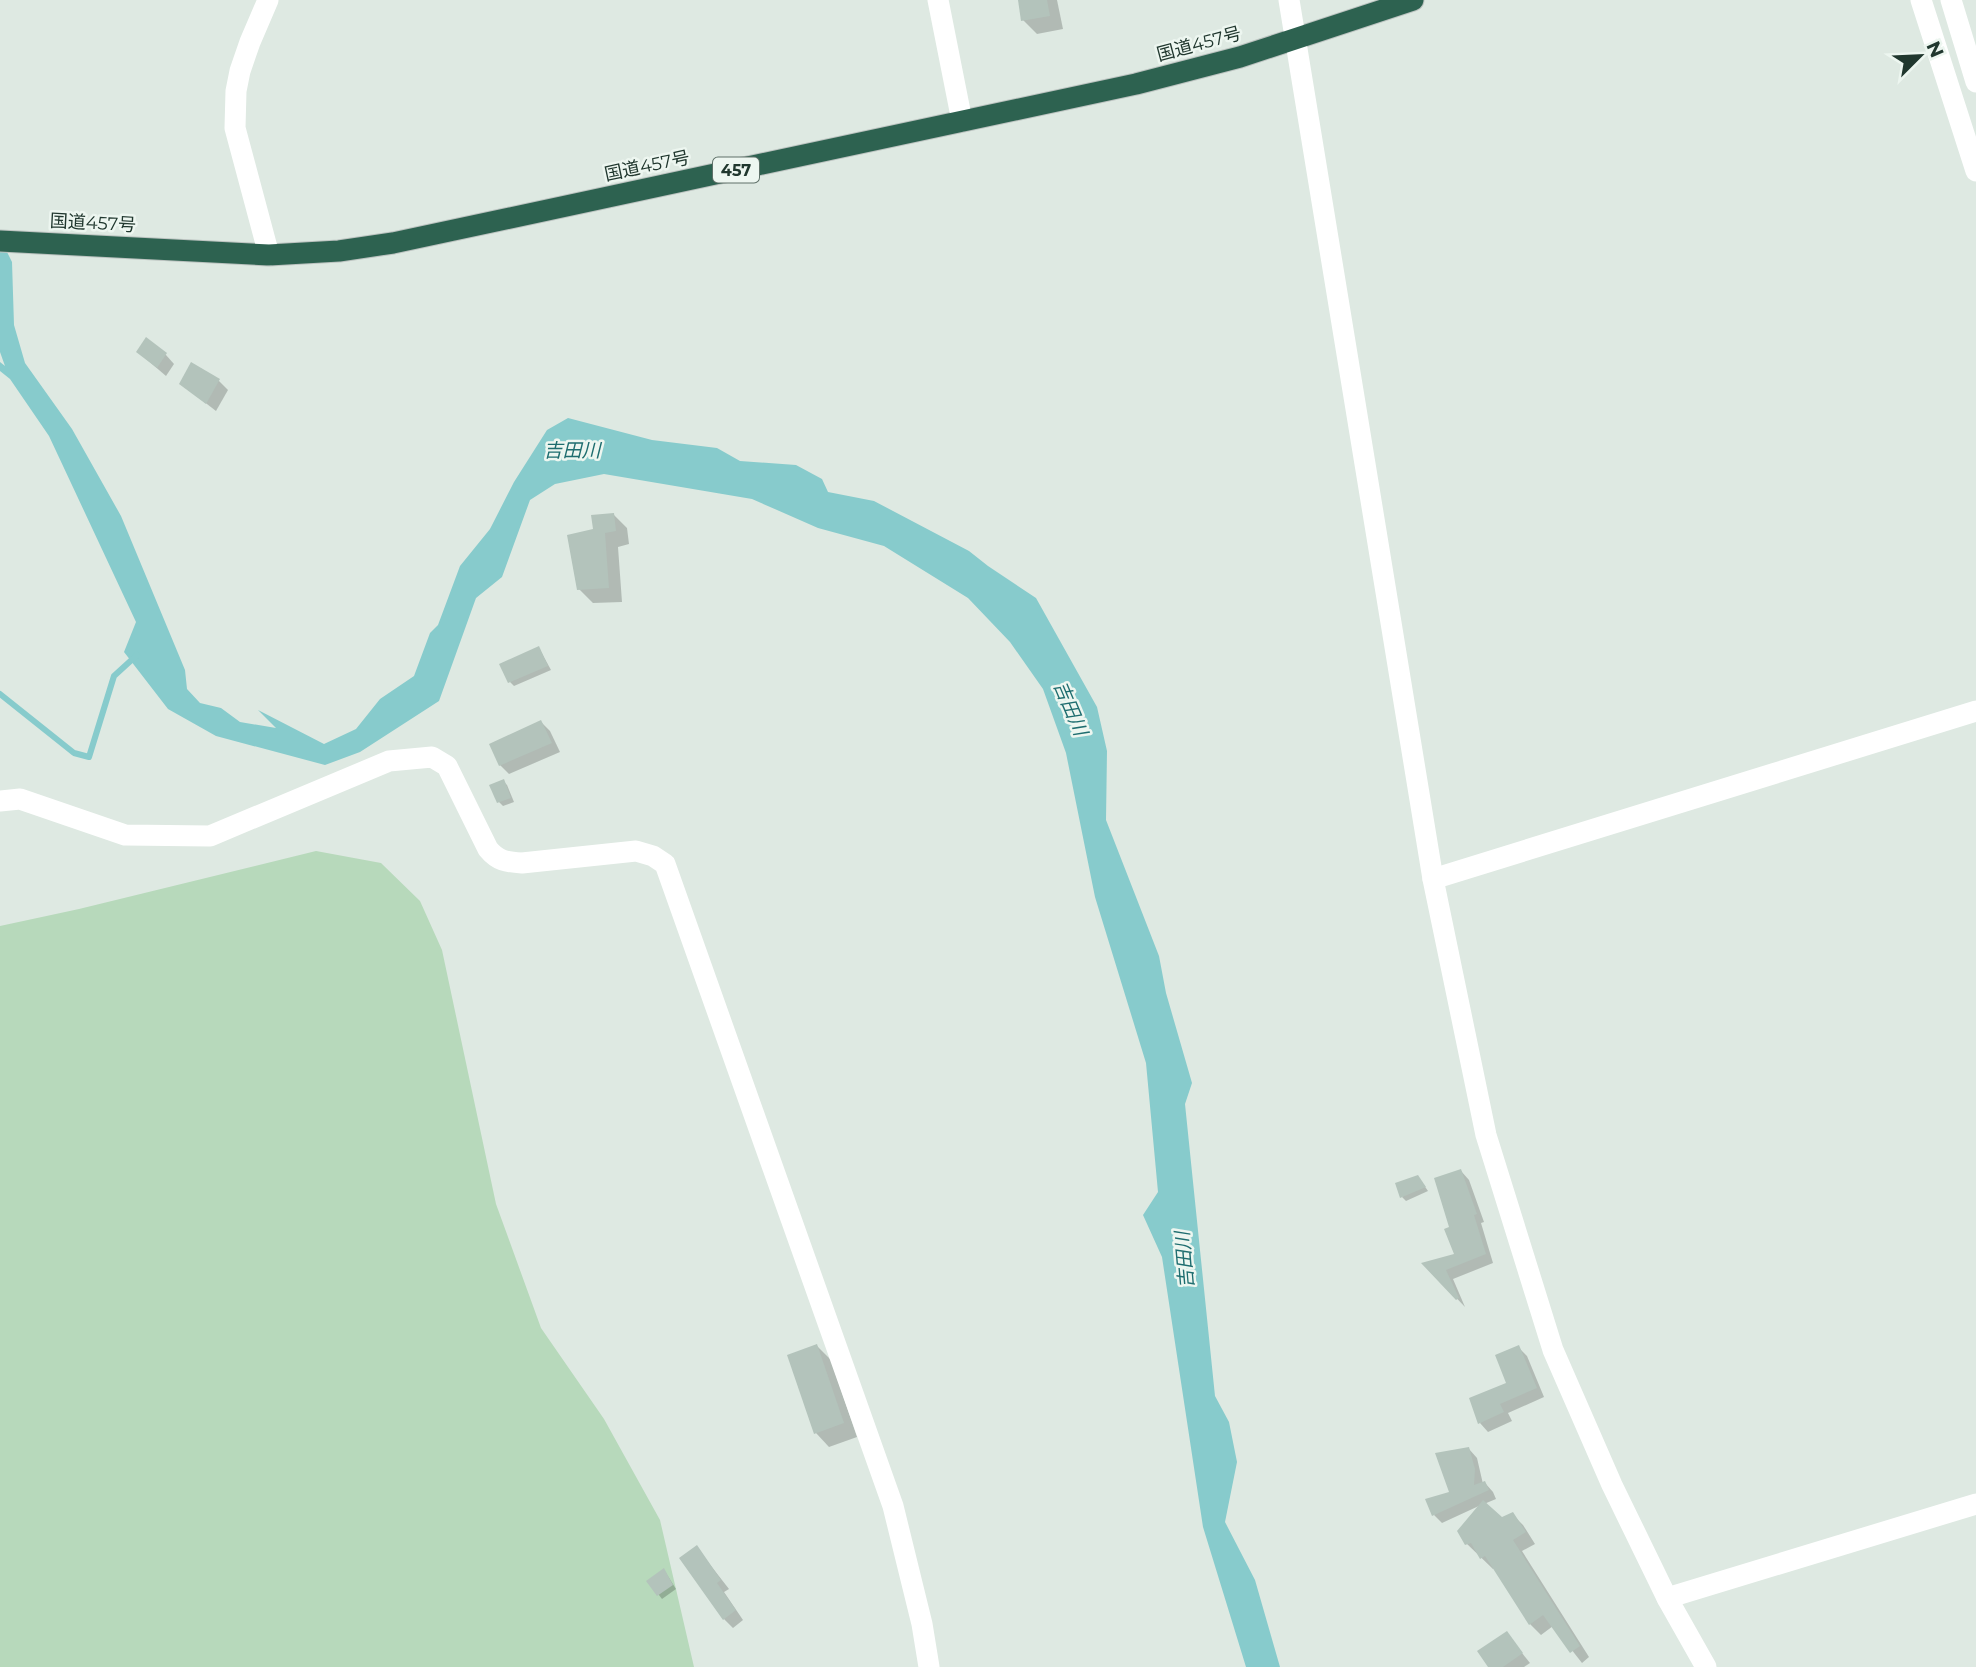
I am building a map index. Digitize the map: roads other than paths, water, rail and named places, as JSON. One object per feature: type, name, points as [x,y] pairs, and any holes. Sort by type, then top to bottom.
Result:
[{"type":"highway","name":"国道457号","points":[[0,241],[269,255],[339,251],[393,243],[1136,84],[1294,40],[1413,0]]},
{"type":"street","points":[[268,0],[240,71],[236,91],[235,128],[269,255]]},
{"type":"street","points":[[938,0],[962,121]]},
{"type":"street","points":[[1289,0],[1433,879],[1486,1135],[1553,1350],[1612,1485],[1667,1598],[1706,1667]]},
{"type":"street","points":[[1921,0],[1976,171]]},
{"type":"street","points":[[1951,0],[1976,82]]},
{"type":"street","points":[[1433,879],[1976,711]]},
{"type":"street","points":[[0,801],[20,799],[125,835],[210,836],[389,761],[432,757],[447,766],[488,849],[497,859],[522,863],[636,851],[653,856],[665,864],[893,1506],[922,1624],[929,1667]]},
{"type":"street","points":[[1667,1598],[1976,1504]]},
{"type":"water","name":"吉田川","points":[[0,238],[12,262],[14,325],[25,363],[72,429],[121,516],[185,670],[187,689],[200,703],[221,708],[240,722],[276,728],[258,710],[324,744],[356,729],[380,699],[414,676],[430,633],[438,625],[460,566],[490,529],[514,482],[547,430],[568,418],[652,440],[717,448],[740,461],[796,465],[822,479],[828,492],[874,501],[969,551],[1036,598],[1097,707],[1107,751],[1106,820],[1159,956],[1166,993],[1192,1083],[1185,1104],[1215,1396],[1229,1422],[1237,1462],[1225,1522],[1255,1580],[1280,1667],[1246,1667],[1203,1527],[1162,1257],[1143,1215],[1158,1192],[1146,1063],[1095,897],[1066,753],[1043,689],[1010,642],[968,598],[884,546],[818,528],[752,499],[604,474],[555,484],[530,500],[502,577],[476,598],[439,701],[360,752],[325,765],[216,736],[168,709],[124,652],[136,622],[49,436],[10,379],[0,371],[0,362],[5,366],[0,352]]},
{"type":"waterway","points":[[0,694],[74,753],[89,757],[114,676],[137,655]]}]
